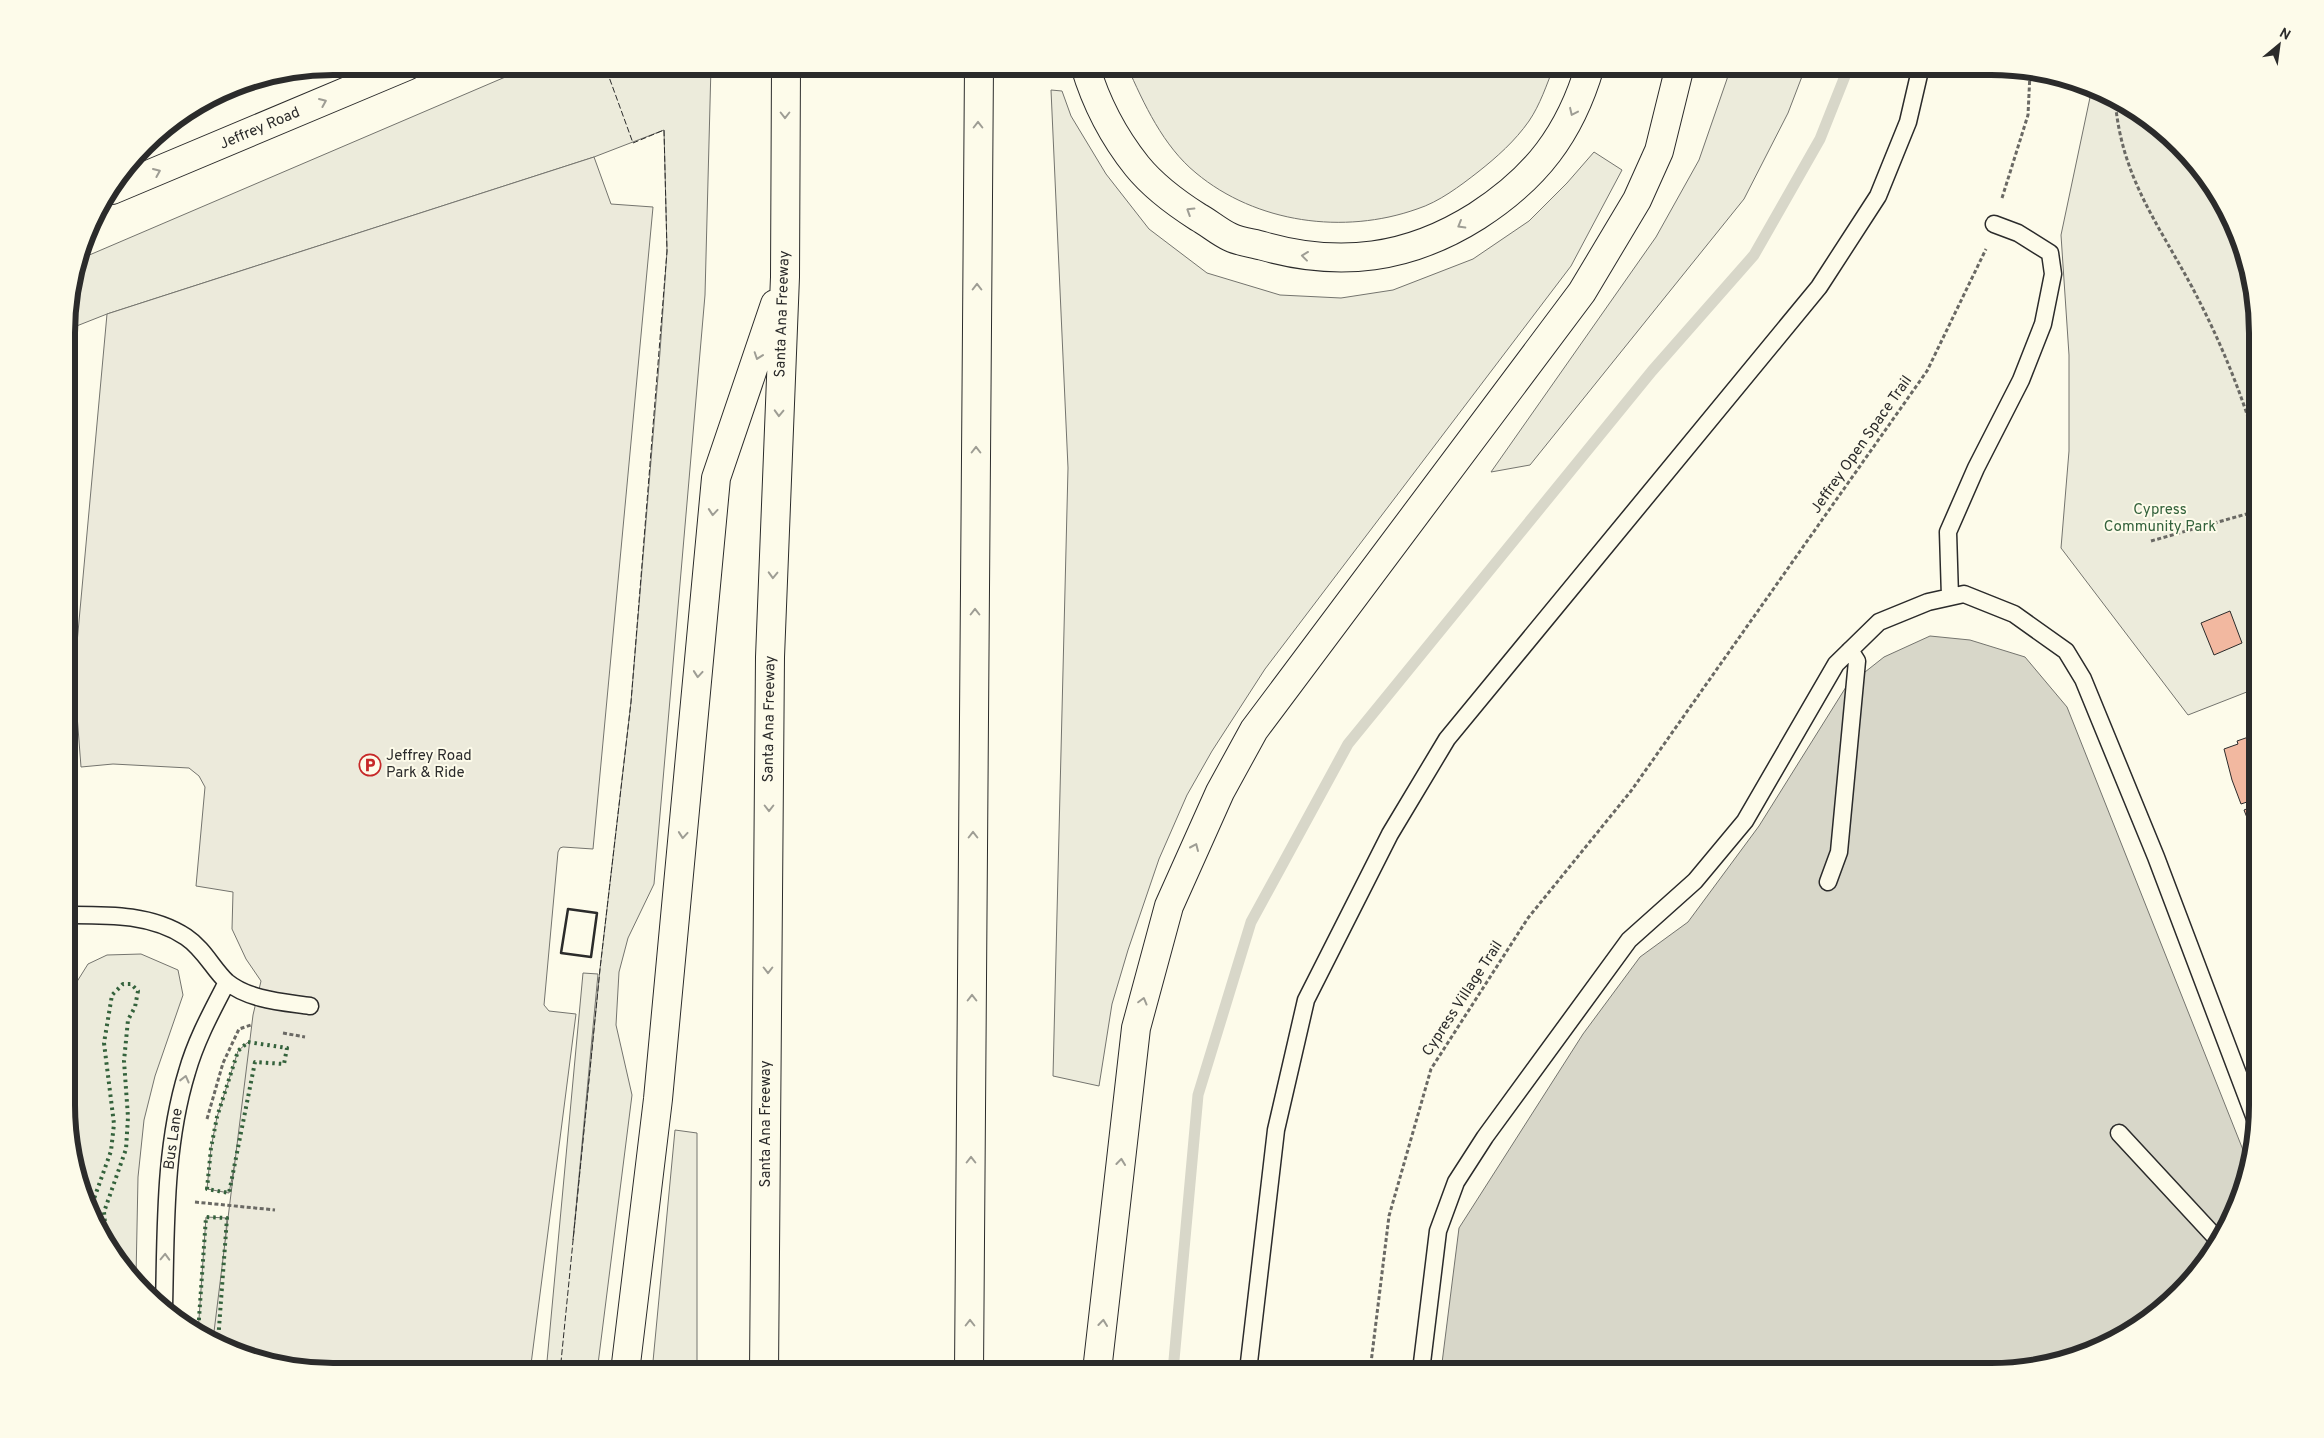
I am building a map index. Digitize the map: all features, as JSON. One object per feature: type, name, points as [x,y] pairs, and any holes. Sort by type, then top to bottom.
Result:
[{"type":"main road","name":"Jeffrey Road","points":[[120,187],[386,75]]},
{"type":"main road","name":"Santa Ana Freeway","points":[[764,1363],[770,658],[784,277],[786,75]]},
{"type":"main road","points":[[969,1363],[979,75]]},
{"type":"main road","points":[[1088,75],[1094,96],[1125,150],[1138,168],[1175,202],[1231,237],[1292,255],[1326,259],[1405,250],[1431,241],[1503,200],[1545,159],[1566,127],[1583,91],[1587,75]]},
{"type":"main road","points":[[1098,1363],[1136,1028],[1169,906],[1204,827],[1220,792],[1254,730],[1582,292],[1637,200],[1659,152],[1678,75]]},
{"type":"main road","points":[[626,1363],[658,1099],[716,478],[784,277]]},
{"type":"lane","points":[[1249,1363],[1276,1130],[1306,1000],[1390,834],[1447,739],[1819,287],[1878,196],[1908,122],[1919,75]]},
{"type":"lane","points":[[1950,597],[1948,532],[1976,468],[2020,380],[2042,324],[2053,274],[2050,253],[2018,233],[1994,224]]},
{"type":"lane","points":[[1422,1363],[1438,1231],[1456,1182],[1486,1137],[1629,940],[1695,881],[1745,821],[1836,664],[1879,622],[1928,602],[1964,594],[2014,614],[2066,652],[2083,678],[2156,857],[2249,1103]]},
{"type":"lane","points":[[1828,882],[1839,852],[1857,661],[1850,650]]},
{"type":"lane","points":[[75,915],[127,916],[163,926],[187,937],[210,960],[227,982],[263,999],[310,1006]]},
{"type":"lane","name":"Bus Lane","points":[[164,1300],[166,1214],[170,1157],[177,1112],[187,1072],[201,1030],[227,982]]},
{"type":"lane","points":[[2119,1133],[2213,1235]]},
{"type":"path","name":"Jeffrey Open Space Trail","points":[[1631,791],[1928,371],[1983,259],[2028,115],[2030,78]]},
{"type":"path","points":[[2116,108],[2121,144],[2135,185],[2153,221],[2193,289],[2218,340],[2237,385],[2249,422]]},
{"type":"path","points":[[2151,541],[2249,513]]},
{"type":"path","name":"Cypress Village Trail","points":[[1371,1363],[1389,1216],[1431,1070],[1528,918],[1631,791]]},
{"type":"path","points":[[206,1120],[223,1063],[239,1029],[253,1024]]},
{"type":"path","points":[[275,1031],[305,1037]]},
{"type":"path","points":[[194,1210],[196,1193]]},
{"type":"path","points":[[194,1202],[275,1210]]},
{"type":"path","points":[[188,1320],[189,1310]]},
{"type":"green space","points":[[510,75],[711,75],[705,295],[654,884],[628,938],[619,972],[616,1025],[632,1095],[598,1363],[547,1363],[583,973],[598,974],[573,1240],[600,969],[631,702],[667,251],[664,130],[594,157],[107,314],[75,326],[77,299],[87,256]]},
{"type":"green space","points":[[1131,75],[1550,75],[1537,108],[1524,128],[1499,155],[1478,172],[1457,188],[1425,206],[1389,217],[1360,221],[1302,220],[1273,213],[1246,203],[1220,190],[1184,162],[1164,137]]},
{"type":"green space","points":[[1728,75],[1803,75],[1788,113],[1744,199],[1530,465],[1491,472],[1656,237],[1699,160]]},
{"type":"green space","points":[[1051,90],[1062,91],[1071,116],[1106,174],[1149,229],[1207,273],[1280,295],[1341,298],[1393,290],[1473,259],[1529,221],[1567,183],[1594,152],[1622,170],[1571,266],[1265,669],[1212,751],[1187,795],[1159,859],[1128,950],[1112,1004],[1099,1086],[1053,1076],[1068,468]]},
{"type":"green space","name":"Cypress Community Park","points":[[2090,95],[2135,118],[2174,150],[2206,189],[2229,234],[2240,266],[2247,299],[2249,333],[2249,691],[2188,715],[2061,548],[2069,451],[2069,355],[2061,235]]},
{"type":"green space","points":[[141,954],[178,970],[183,995],[155,1076],[144,1120],[138,1177],[136,1272],[118,1249],[95,1204],[84,1172],[77,1139],[75,985],[88,964],[107,955]]},
{"type":"green space","points":[[248,1042],[287,1048],[255,1062],[229,1193],[207,1189],[211,1148],[217,1117],[238,1051]]},
{"type":"green space","points":[[675,1130],[697,1133],[697,1363],[653,1363]]},
{"type":"green space","points":[[206,1217],[227,1218],[218,1336],[199,1325]]},
{"type":"shaded area","name":"Jeffrey Road Park & Ride","points":[[594,157],[611,204],[653,207],[593,849],[563,847],[558,852],[544,1005],[549,1011],[576,1014],[531,1363],[333,1363],[299,1361],[250,1349],[214,1333],[253,1015],[261,981],[246,959],[232,929],[233,892],[196,886],[205,787],[199,776],[189,768],[113,764],[81,767],[75,665],[107,314]]},
{"type":"shaded area","points":[[1930,636],[1970,640],[2025,657],[2067,707],[2244,1154],[2229,1204],[2206,1249],[2174,1288],[2135,1320],[2105,1336],[2074,1349],[2025,1361],[1991,1363],[1442,1363],[1459,1228],[1583,1034],[1640,957],[1688,922],[1759,826],[1846,687],[1884,657]]},
{"type":"building","points":[[2230,611],[2242,643],[2214,655],[2201,623]]},
{"type":"building","points":[[2249,737],[2249,808],[2247,802],[2241,804],[2232,780],[2224,749],[2238,744],[2237,741]]},
{"type":"building","points":[[2249,808],[2249,823],[2244,810]]},
{"type":"waterway","points":[[1174,1363],[1198,1095],[1251,922],[1348,744],[1652,371],[1754,255],[1820,139],[1845,75]]},
{"type":"hedge","points":[[94,1200],[111,1151],[114,1124],[104,1043],[112,995],[123,984],[131,984],[138,991],[135,1007],[128,1020],[124,1061],[128,1117],[126,1149],[104,1212],[105,1225]]},
{"type":"hedge","points":[[248,1042],[287,1048],[284,1064],[255,1062],[229,1193],[207,1189],[211,1148],[217,1117],[238,1051],[248,1042]]},
{"type":"hedge","points":[[199,1325],[206,1217],[227,1218],[218,1336]]},
{"type":"fence","points":[[561,1363],[600,969],[631,702],[667,251],[664,130],[633,143],[608,75]]},
{"type":"wall","points":[[568,909],[597,913],[591,957],[561,953],[568,909]]},
{"type":"place","name":"Jeffrey Road Park & Ride","points":[[370,765]]}]
